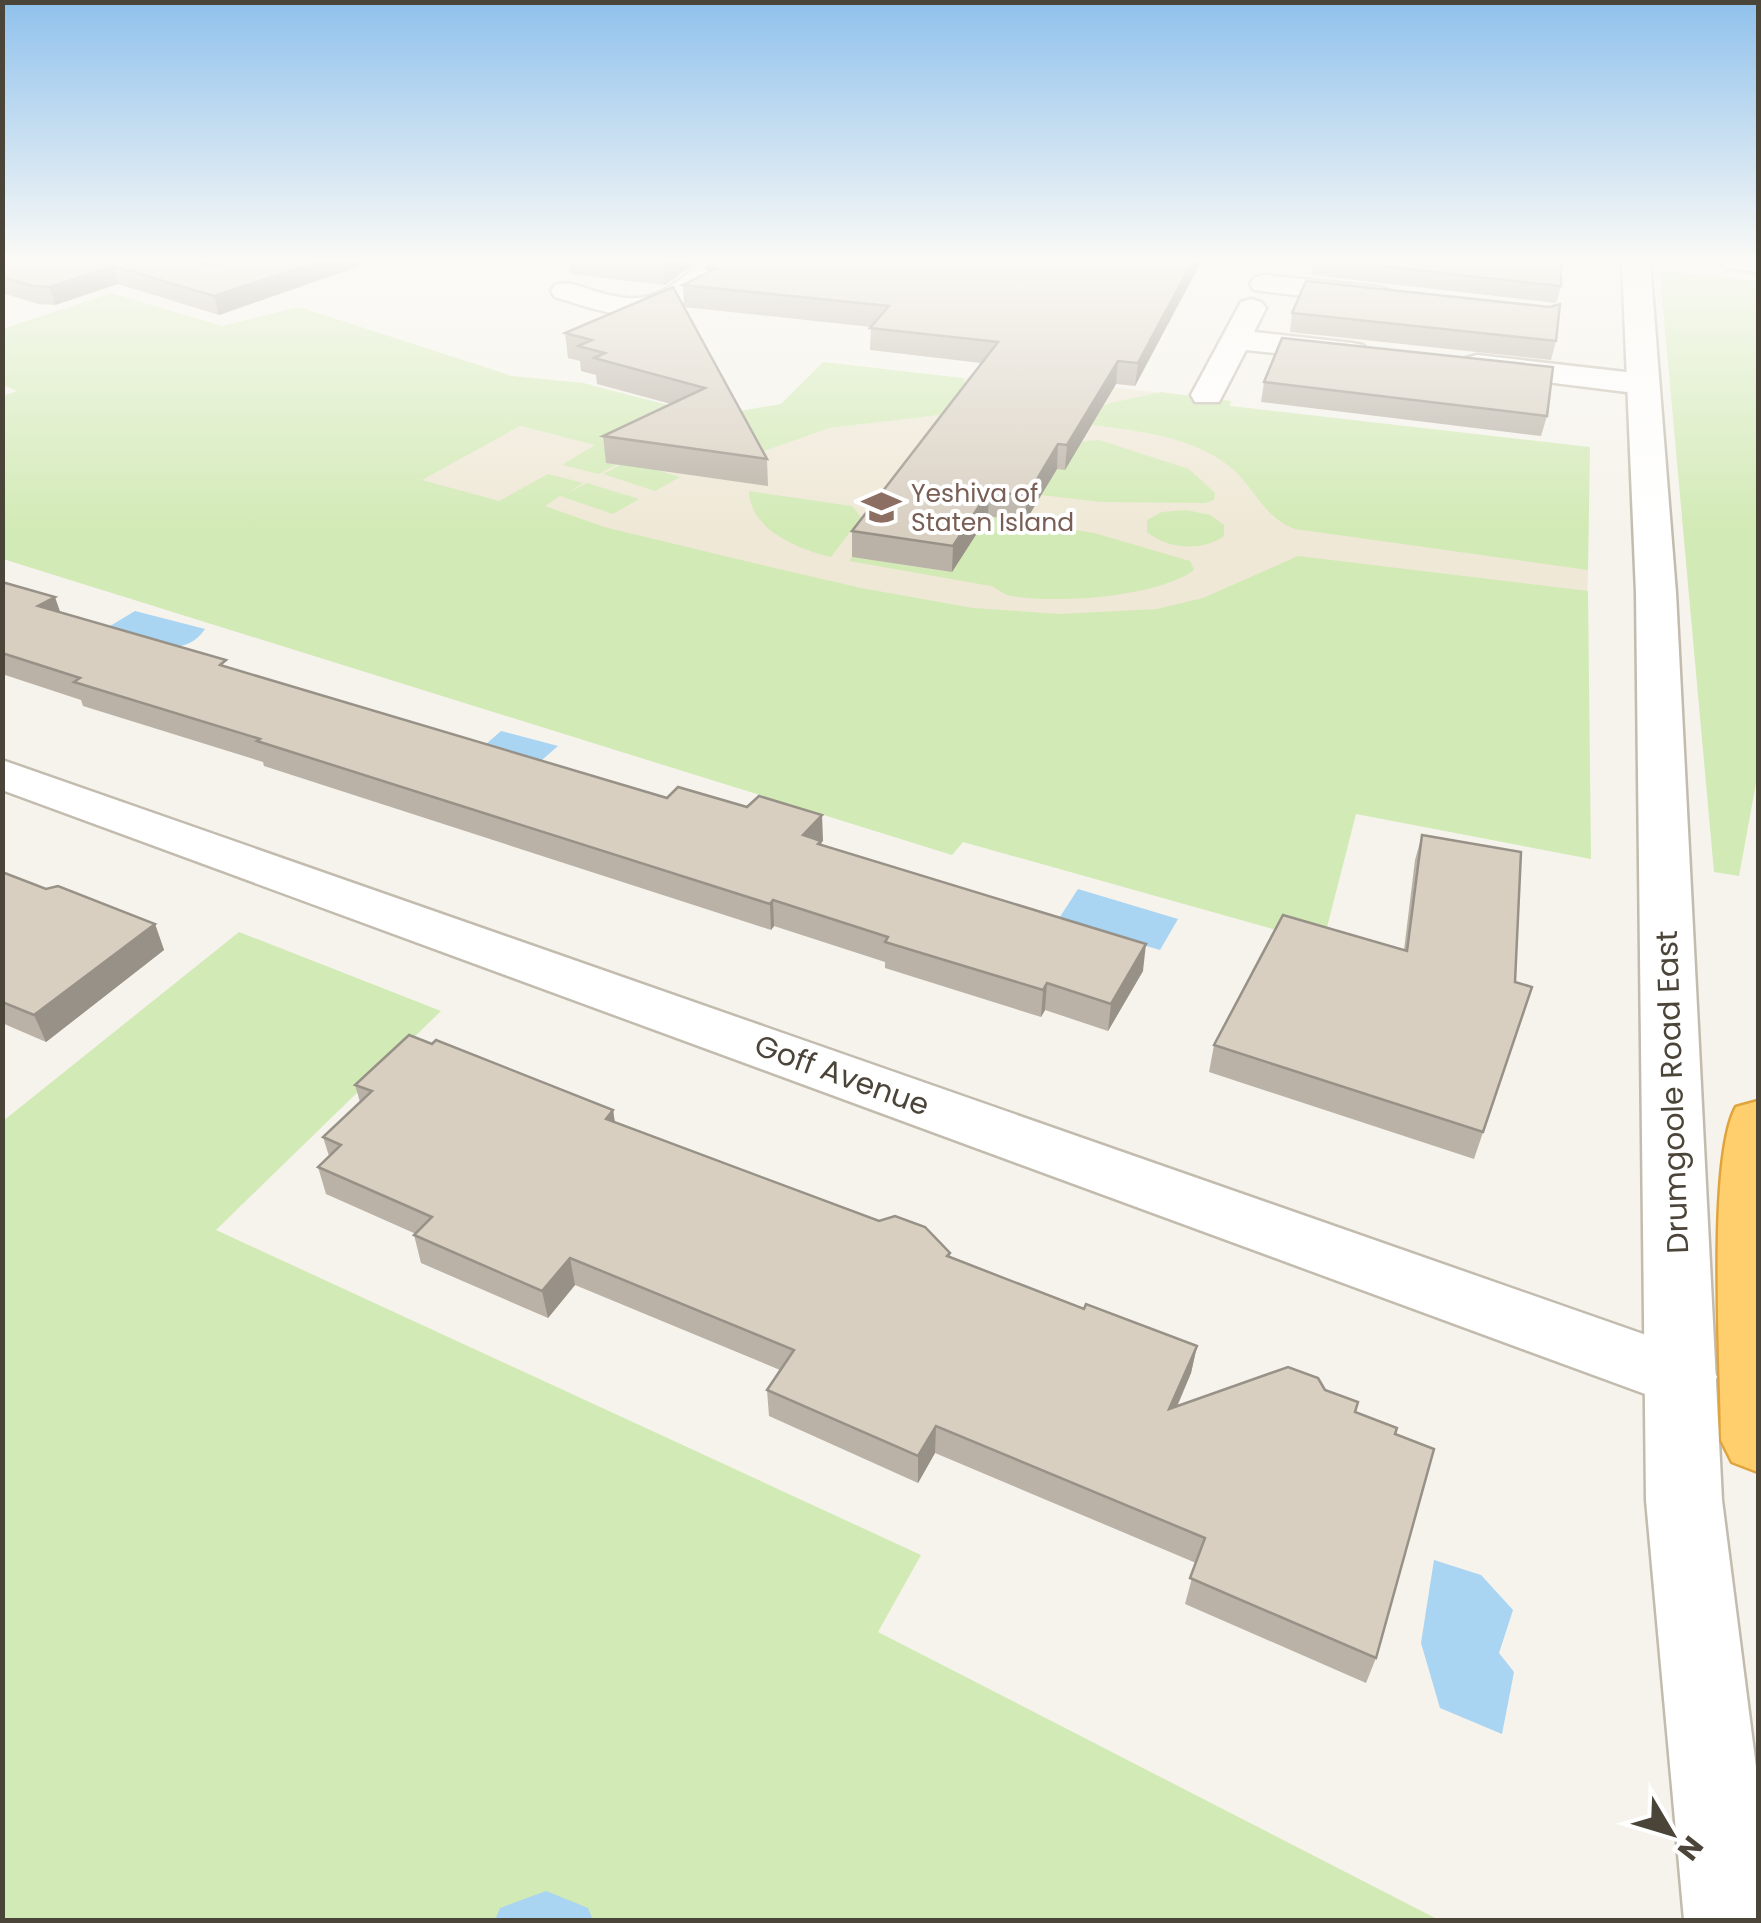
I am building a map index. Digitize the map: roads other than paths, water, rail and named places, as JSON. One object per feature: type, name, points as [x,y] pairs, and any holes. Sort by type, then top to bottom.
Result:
[{"type":"highway","points":[[1758,1123],[1752,1196],[1758,1440]]},
{"type":"street","points":[[1207,394],[1227,352]]},
{"type":"street","points":[[1354,352],[1392,356]]},
{"type":"street","name":"Drumgoole Road East","points":[[1641,352],[1656,593],[1684,1500],[1730,1920]]},
{"type":"street","points":[[1451,362],[1643,384]]},
{"type":"street","name":"Goff Avenue","points":[[2,774],[1681,1376]]},
{"type":"water","points":[[135,611],[205,629],[195,640],[170,647],[141,644],[100,632]]},
{"type":"water","points":[[501,731],[558,746],[535,766],[478,751]]},
{"type":"water","points":[[1078,889],[1178,919],[1160,950],[1058,920]]},
{"type":"water","points":[[1434,1560],[1481,1575],[1513,1610],[1499,1653],[1514,1672],[1502,1734],[1440,1708],[1421,1643]]},
{"type":"waterway","points":[[512,1920],[546,1908],[576,1920]]},
{"type":"place","name":"Yeshiva of Staten Island","points":[[881,507]]}]
